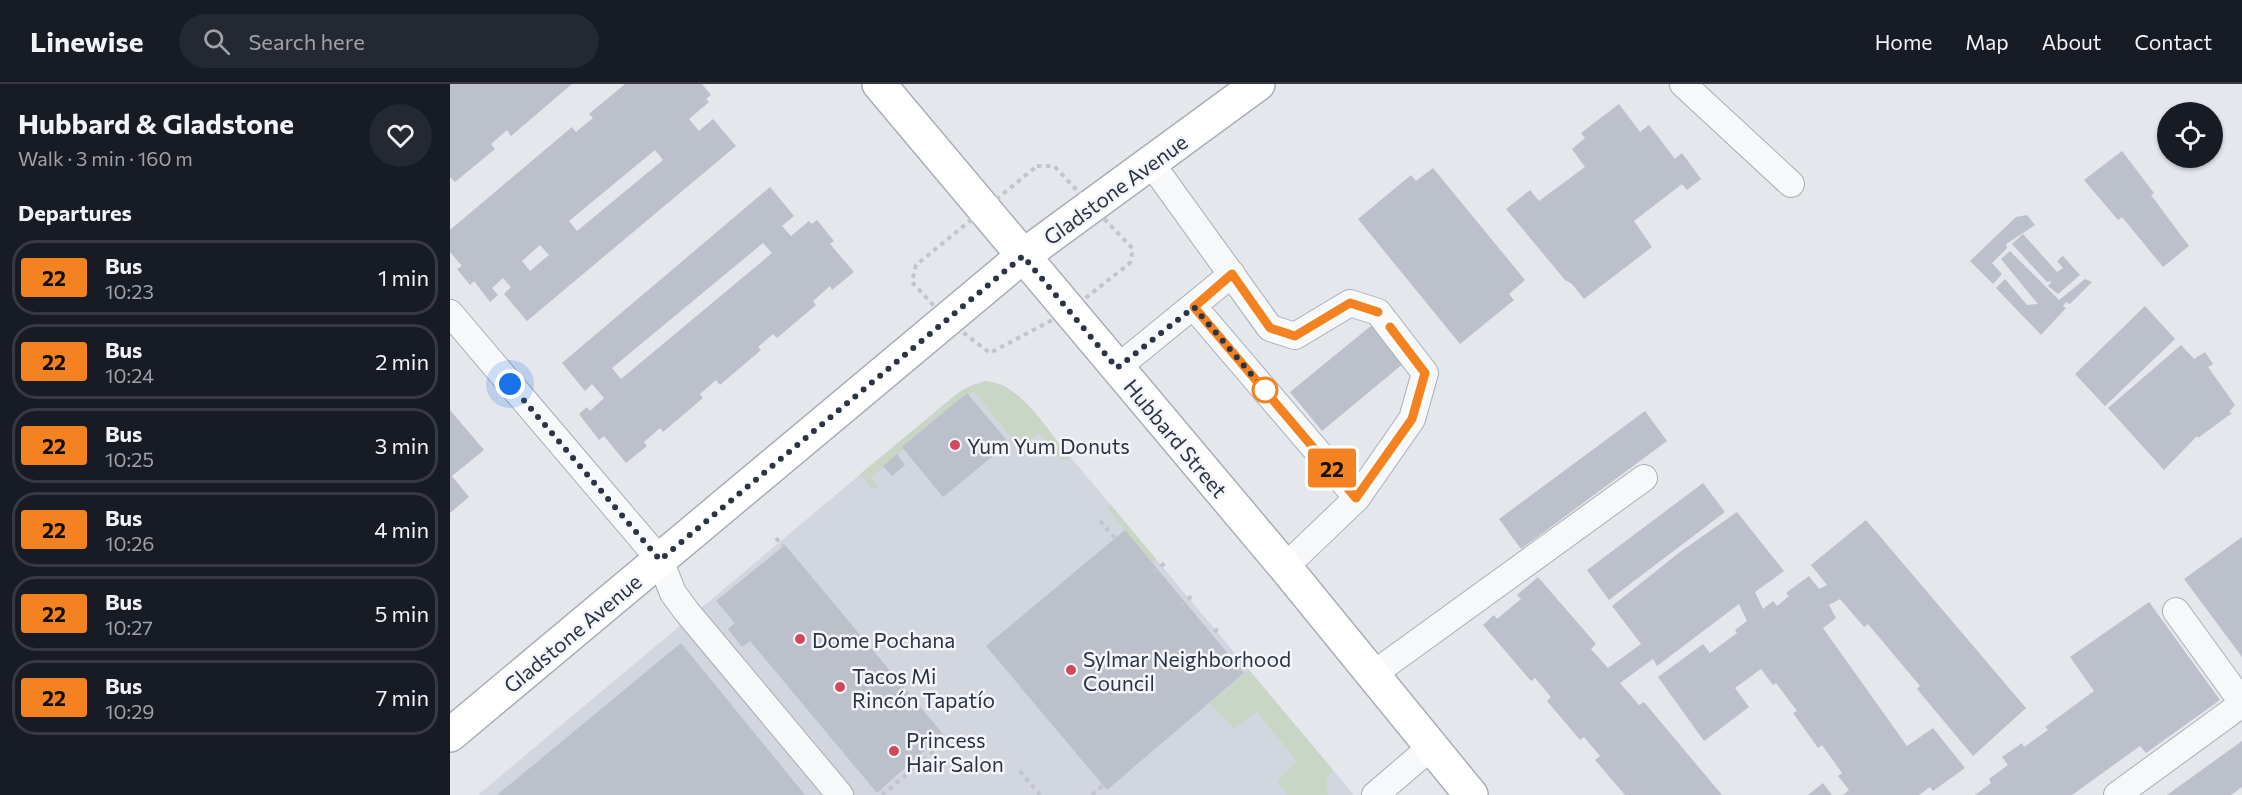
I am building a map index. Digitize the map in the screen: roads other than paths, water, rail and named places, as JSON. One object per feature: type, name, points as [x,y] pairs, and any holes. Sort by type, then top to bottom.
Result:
[{"type":"street","name":"Hubbard Street","points":[[879,84],[1285,567],[1471,795]]},
{"type":"street","name":"Gladstone Avenue","points":[[450,735],[1023,256],[1258,84]]},
{"type":"lane","points":[[1683,84],[1791,183]]},
{"type":"lane","points":[[1151,163],[1270,328],[1295,336],[1350,303],[1378,312],[1425,373],[1412,419],[1356,498],[1285,567]]},
{"type":"lane","points":[[1117,368],[1232,274]]},
{"type":"lane","points":[[1194,307],[1356,498]]},
{"type":"lane","points":[[450,313],[660,560],[674,593],[687,612],[840,795]]},
{"type":"lane","points":[[1372,675],[1644,478]]},
{"type":"lane","points":[[2117,795],[2242,703],[2176,612]]},
{"type":"lane","points":[[1375,795],[1431,747]]},
{"type":"place","name":"Yum Yum Donuts","points":[[955,445]]},
{"type":"place","name":"Dome Pochana","points":[[800,639]]},
{"type":"place","name":"Sylmar Neighborhood Council","points":[[1071,670]]},
{"type":"place","name":"Tacos Mi Rincón Tapatío","points":[[840,687]]},
{"type":"place","name":"Princess Hair Salon","points":[[894,751]]}]
